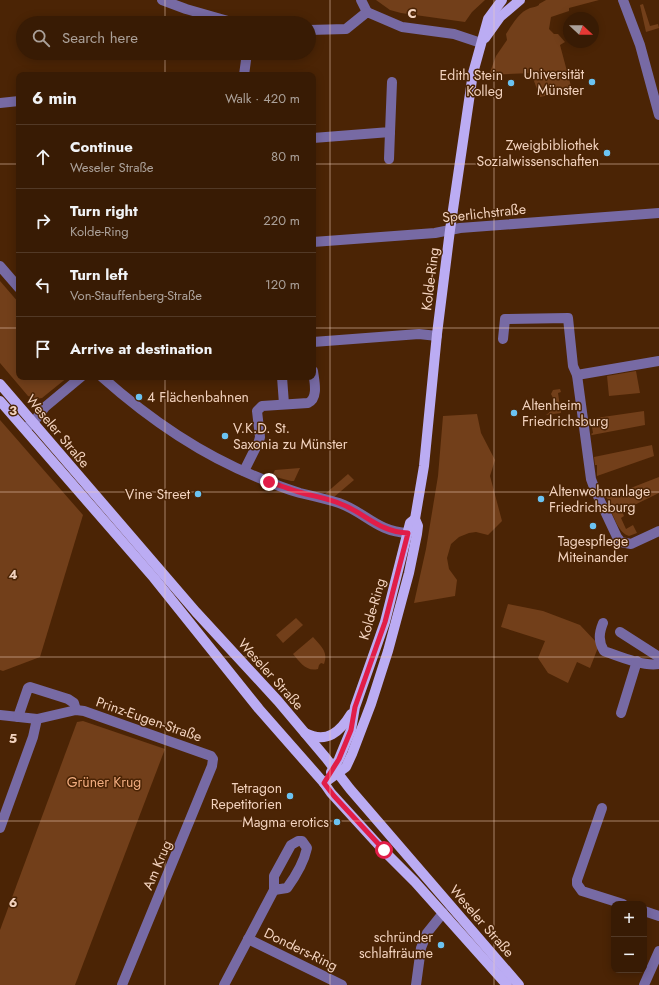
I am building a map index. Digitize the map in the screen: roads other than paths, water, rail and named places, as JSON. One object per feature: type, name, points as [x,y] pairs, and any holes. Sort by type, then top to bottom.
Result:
[{"type":"main road","name":"Kolde-Ring","points":[[324,783],[336,771],[346,767],[352,754],[371,704],[388,650],[405,587],[417,534],[418,526],[415,519],[424,466],[437,336],[455,229],[473,73],[488,19],[502,0]]},
{"type":"main road","name":"Kolde-Ring","points":[[481,43],[500,17],[520,0]]},
{"type":"main road","name":"Weseler Straße","points":[[0,384],[29,426],[259,709],[334,796],[415,882],[507,985]]},
{"type":"main road","name":"Weseler Straße","points":[[0,401],[29,426],[278,701],[371,814],[519,985]]},
{"type":"main road","name":"Kolde-Ring","points":[[336,771],[351,730],[355,707],[385,622],[410,523],[415,519]]},
{"type":"main road","name":"Kolde-Ring","points":[[305,733],[322,738],[333,734],[343,726],[355,707]]},
{"type":"street","points":[[162,0],[210,16]]},
{"type":"street","points":[[361,0],[367,12],[402,27],[454,34],[481,43]]},
{"type":"street","points":[[623,0],[640,45],[659,115]]},
{"type":"street","points":[[316,30],[346,29],[367,12]]},
{"type":"street","points":[[244,72],[246,60]]},
{"type":"street","points":[[389,159],[392,82]]},
{"type":"street","points":[[0,103],[16,102]]},
{"type":"street","points":[[316,138],[390,132]]},
{"type":"street","name":"Sperlichstraße","points":[[316,242],[436,233],[455,229],[659,213]]},
{"type":"street","points":[[0,266],[16,285]]},
{"type":"street","points":[[503,339],[505,320],[568,318],[573,366],[577,375],[591,479],[616,537],[624,543],[631,544],[659,531]]},
{"type":"street","points":[[316,342],[419,334],[437,336]]},
{"type":"street","points":[[577,375],[659,361]]},
{"type":"street","points":[[29,426],[44,407],[77,380]]},
{"type":"street","points":[[105,380],[126,399],[166,428],[206,453],[244,471],[299,492],[340,503],[372,522],[391,531],[408,533]]},
{"type":"street","points":[[282,380],[284,404]]},
{"type":"street","points":[[244,471],[259,441],[259,408],[262,406],[308,403],[312,401],[315,393],[314,380]]},
{"type":"street","points":[[603,623],[600,630],[599,641],[604,651],[637,662],[654,665],[659,664]]},
{"type":"street","points":[[620,632],[659,657]]},
{"type":"street","points":[[621,713],[637,662]]},
{"type":"street","name":"Prinz-Eugen-Straße","points":[[18,717],[28,688],[30,687],[74,703],[76,710]]},
{"type":"street","name":"Prinz-Eugen-Straße","points":[[0,715],[37,719],[76,710],[98,716],[211,756]]},
{"type":"street","points":[[0,828],[33,737],[37,719]]},
{"type":"street","name":"Am Krug","points":[[122,985],[210,773],[213,763],[211,756]]},
{"type":"street","points":[[602,808],[577,880],[577,884],[582,890],[614,901]]},
{"type":"street","name":"Donders-Ring","points":[[224,985],[274,890],[274,876],[291,845],[298,841],[302,841],[307,848],[291,883],[286,888],[274,890]]},
{"type":"street","points":[[647,912],[659,916]]},
{"type":"street","points":[[416,985],[421,948],[427,933],[443,913]]},
{"type":"street","name":"Donders-Ring","points":[[248,939],[342,985]]},
{"type":"street","points":[[644,985],[659,951]]},
{"type":"place","name":"Universität Münster","points":[[592,82]]},
{"type":"place","name":"Edith Stein Kolleg","points":[[511,83]]},
{"type":"place","name":"Zweigbibliothek Sozialwissenschaften","points":[[607,153]]},
{"type":"place","name":"4 Flächenbahnen","points":[[139,397]]},
{"type":"place","name":"Altenheim Friedrichsburg","points":[[514,413]]},
{"type":"place","name":"V.K.D. St. Saxonia zu Münster","points":[[225,436]]},
{"type":"place","name":"Vine Street","points":[[198,494]]},
{"type":"place","name":"Altenwohnanlage Friedrichsburg","points":[[541,499]]},
{"type":"place","name":"Tagespflege Miteinander","points":[[593,526]]},
{"type":"place","name":"Tetragon Repetitorien","points":[[290,796]]},
{"type":"place","name":"Magma erotics","points":[[337,822]]},
{"type":"place","name":"schründer schlafträume","points":[[441,945]]},
{"type":"park label","name":"Grüner Krug","points":[[104,782]]}]
